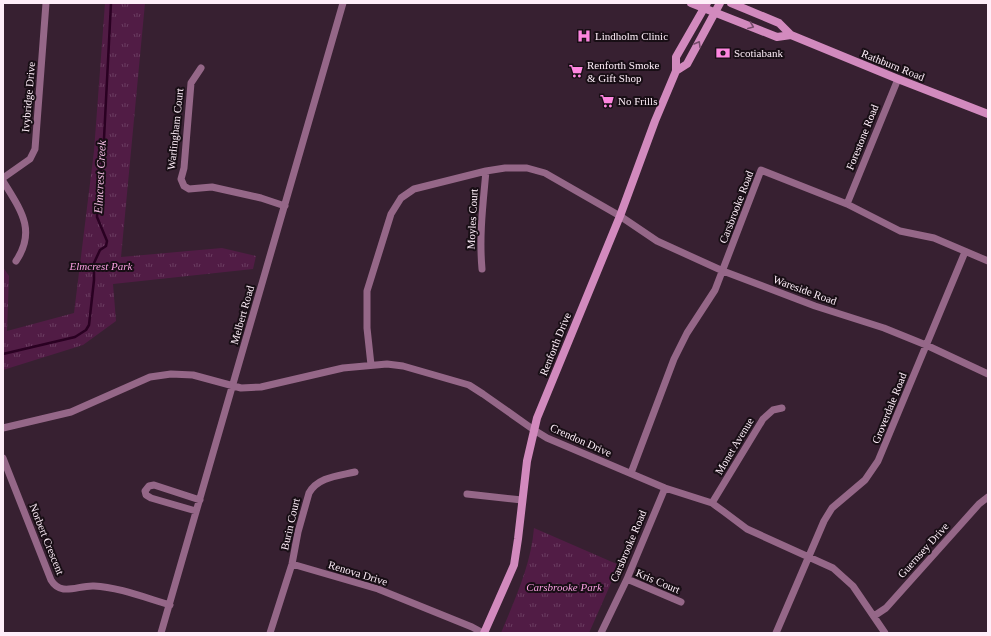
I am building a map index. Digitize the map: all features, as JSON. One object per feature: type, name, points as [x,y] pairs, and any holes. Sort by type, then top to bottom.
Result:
[{"type":"street","name":"Ivybridge Drive","points":[[3,178],[30,159],[35,149],[46,3]]},
{"type":"street","name":"Melbert Road","points":[[161,633],[343,3]]},
{"type":"street","name":"Rathburn Road","points":[[691,3],[706,6],[715,12],[777,37],[791,35]]},
{"type":"street","name":"Renforth Drive","points":[[676,71],[687,64],[720,3]]},
{"type":"street","name":"Rathburn Road","points":[[731,3],[779,23],[791,35],[988,114]]},
{"type":"street","name":"Renforth Drive","points":[[484,633],[514,565],[527,461],[537,418],[543,401],[620,216],[655,121],[676,71],[676,57],[706,6]]},
{"type":"street","name":"Warlingham Court","points":[[201,68],[191,83],[184,168],[180,179],[184,186],[189,189],[212,188],[237,192],[285,206]]},
{"type":"street","name":"Forestone Road","points":[[847,204],[898,79]]},
{"type":"street","name":"Wareside Road","points":[[371,365],[367,328],[367,292],[391,214],[401,198],[414,189],[486,171],[505,168],[527,168],[545,173],[620,216],[657,241],[723,271],[815,306],[884,328],[926,345],[988,374]]},
{"type":"street","name":"Carsbrooke Road","points":[[631,473],[680,344],[712,297],[761,170],[847,204],[900,231],[934,238],[988,261]]},
{"type":"street","name":"Moyles Court","points":[[482,269],[480,227],[486,171]]},
{"type":"street","points":[[3,181],[21,212],[27,229],[24,246],[16,261]]},
{"type":"street","name":"Groverdale Road","points":[[776,633],[828,514],[865,480],[878,461],[965,252]]},
{"type":"street","name":"Crendon Drive","points":[[233,386],[241,388],[261,387],[343,368],[387,364],[403,366],[469,385],[547,438],[665,488],[712,504],[724,511],[747,529],[833,568],[848,579],[884,633]]},
{"type":"street","points":[[3,428],[71,412],[150,377],[171,374],[193,375],[233,386]]},
{"type":"street","name":"Monet Avenue","points":[[712,504],[763,419],[773,410],[782,408]]},
{"type":"street","name":"Norbert Crescent","points":[[3,458],[51,580],[56,587],[65,589],[84,586],[102,587],[170,605]]},
{"type":"street","name":"Burin Court","points":[[292,564],[298,532],[309,493],[312,488],[319,481],[355,472]]},
{"type":"street","points":[[196,511],[151,498],[146,495],[145,491],[149,486],[154,485],[200,500]]},
{"type":"street","name":"Carsbrooke Road","points":[[601,633],[627,579],[665,488]]},
{"type":"street","points":[[467,494],[522,500]]},
{"type":"street","name":"Guernsey Drive","points":[[874,616],[886,608],[979,504],[988,497]]},
{"type":"street","points":[[270,633],[292,564]]},
{"type":"street","name":"Renova Drive","points":[[292,564],[378,589],[484,633]]},
{"type":"street","name":"Kris Court","points":[[627,579],[681,602]]},
{"type":"green space","name":"Elmcrest Park","points":[[105,3],[145,3],[121,257],[222,248],[256,256],[253,269],[113,284],[116,321],[83,345],[3,370],[3,267],[9,276],[7,331],[74,313],[94,151]]},
{"type":"green space","name":"Carsbrooke Park","points":[[534,528],[619,565],[589,633],[501,633],[526,569],[530,555]]},
{"type":"waterway","name":"Elmcrest Creek","points":[[3,354],[75,337],[86,330],[89,325],[94,280],[94,263],[100,250],[106,246],[107,241],[97,217],[98,187],[103,158],[111,3]]},
{"type":"place","name":"Lindholm Clinic","points":[[584,36]]},
{"type":"place","name":"Scotiabank","points":[[723,53]]},
{"type":"place","name":"Renforth Smoke & Gift Shop","points":[[576,71]]},
{"type":"place","name":"No Frills","points":[[607,101]]}]
